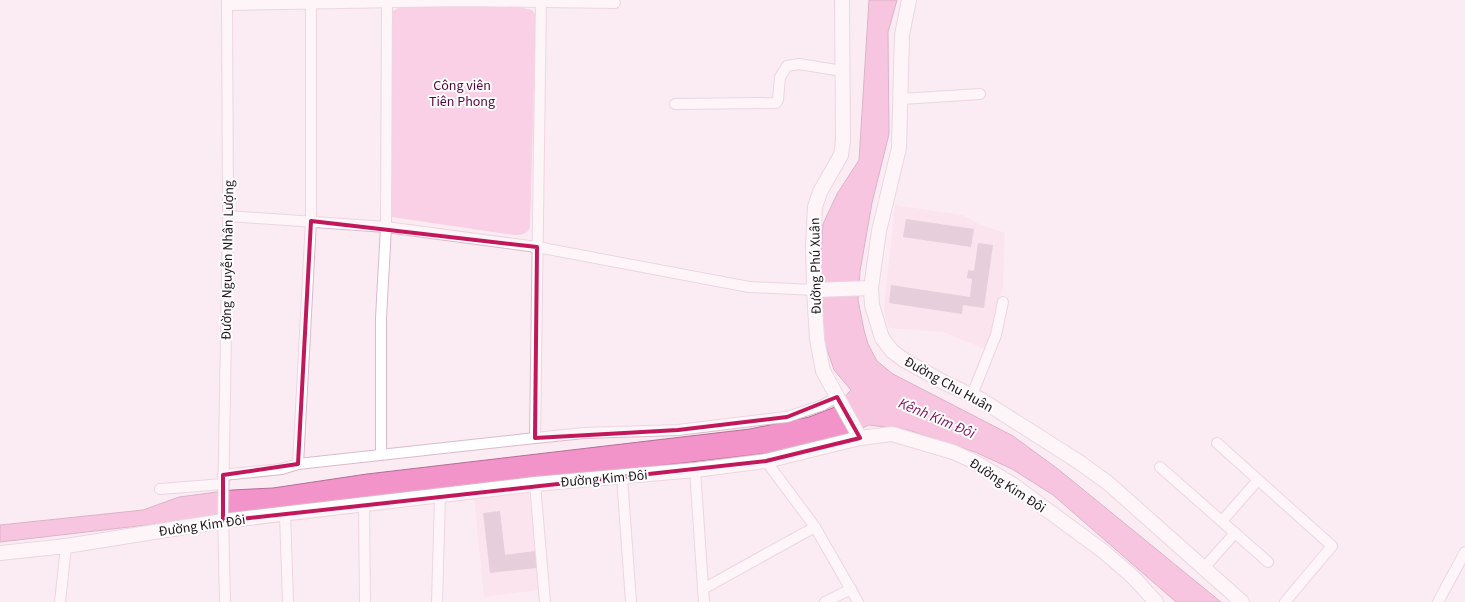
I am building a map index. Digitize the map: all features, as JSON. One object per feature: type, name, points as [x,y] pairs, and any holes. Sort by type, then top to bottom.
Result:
[{"type":"street","name":"Đường Phú Xuân","points":[[842,0],[841,155],[820,192],[815,207],[813,245],[814,290],[817,339],[823,371],[858,434]]},
{"type":"street","name":"Đường Chu Huân","points":[[909,0],[902,35],[899,148],[880,231],[872,288],[872,305],[882,338],[892,351],[918,369],[972,395],[1079,462],[1108,483],[1242,602]]},
{"type":"street","points":[[381,455],[380,318],[386,227],[387,1]]},
{"type":"street","points":[[535,438],[541,1]]},
{"type":"street","points":[[227,2],[541,1],[615,3]]},
{"type":"street","name":"Đường Nguyễn Nhân Lượng","points":[[225,602],[223,484],[228,216],[227,2]]},
{"type":"street","points":[[298,464],[311,221],[311,2]]},
{"type":"street","points":[[675,104],[776,103],[778,100],[780,77],[787,66],[799,64],[842,71]]},
{"type":"street","points":[[901,99],[980,94]]},
{"type":"street","points":[[228,216],[386,227],[537,246],[749,287],[814,290],[872,288]]},
{"type":"street","points":[[972,395],[996,335],[1003,302]]},
{"type":"street","points":[[160,490],[223,484],[298,464],[584,433],[678,430],[782,418],[823,405],[837,397]]},
{"type":"street","name":"Đường Kim Đôi","points":[[0,553],[66,546],[223,516],[285,514],[535,484],[695,470],[766,461],[858,434],[892,434],[953,452],[975,462],[1027,495],[1103,551],[1156,602]]},
{"type":"street","points":[[1217,442],[1332,546],[1285,602]]},
{"type":"street","points":[[766,461],[815,527],[858,602]]},
{"type":"street","points":[[1160,467],[1268,562]]},
{"type":"street","points":[[695,470],[704,602]]},
{"type":"street","points":[[622,477],[631,602]]},
{"type":"street","points":[[1222,521],[1258,480]]},
{"type":"street","points":[[535,484],[545,602]]},
{"type":"street","points":[[437,602],[440,495]]},
{"type":"street","points":[[364,505],[365,602]]},
{"type":"street","points":[[285,514],[288,602]]},
{"type":"street","points":[[703,589],[815,527]]},
{"type":"street","points":[[1203,569],[1235,533]]},
{"type":"street","points":[[60,602],[66,546]]},
{"type":"street","points":[[1438,602],[1465,552]]},
{"type":"street","points":[[825,602],[851,589]]},
{"type":"highlighted area","points":[[311,221],[537,247],[535,438],[678,430],[787,417],[837,397],[860,438],[766,461],[223,521],[223,475],[298,464]]},
{"type":"shaded area","points":[[895,205],[962,215],[981,225],[1005,233],[1003,286],[987,350],[943,332],[889,328],[884,306]]},
{"type":"shaded area","points":[[529,492],[540,590],[484,597],[474,499]]},
{"type":"green space","name":"Công viên Tiên Phong","points":[[402,6],[519,7],[532,10],[536,15],[530,227],[526,233],[514,235],[392,217],[392,16],[393,11]]},
{"type":"water","name":"Kênh Kim Đôi","points":[[869,0],[897,0],[888,32],[889,134],[872,203],[860,271],[858,300],[868,344],[877,361],[893,374],[1013,436],[1058,469],[1221,602],[1176,602],[1053,495],[1012,469],[975,452],[908,430],[869,425],[844,436],[769,453],[0,542],[0,525],[143,510],[179,497],[232,490],[273,488],[367,474],[750,429],[809,417],[835,407],[851,390],[834,370],[823,337],[820,273],[823,224],[837,194],[859,160]]},
{"type":"building","points":[[906,219],[974,229],[971,247],[903,237]]},
{"type":"building","points":[[978,243],[993,245],[984,308],[963,305],[962,314],[889,303],[891,285],[970,297],[972,279],[967,278],[968,270],[974,271]]},
{"type":"building","points":[[500,511],[505,555],[535,551],[537,568],[490,573],[483,513]]}]
